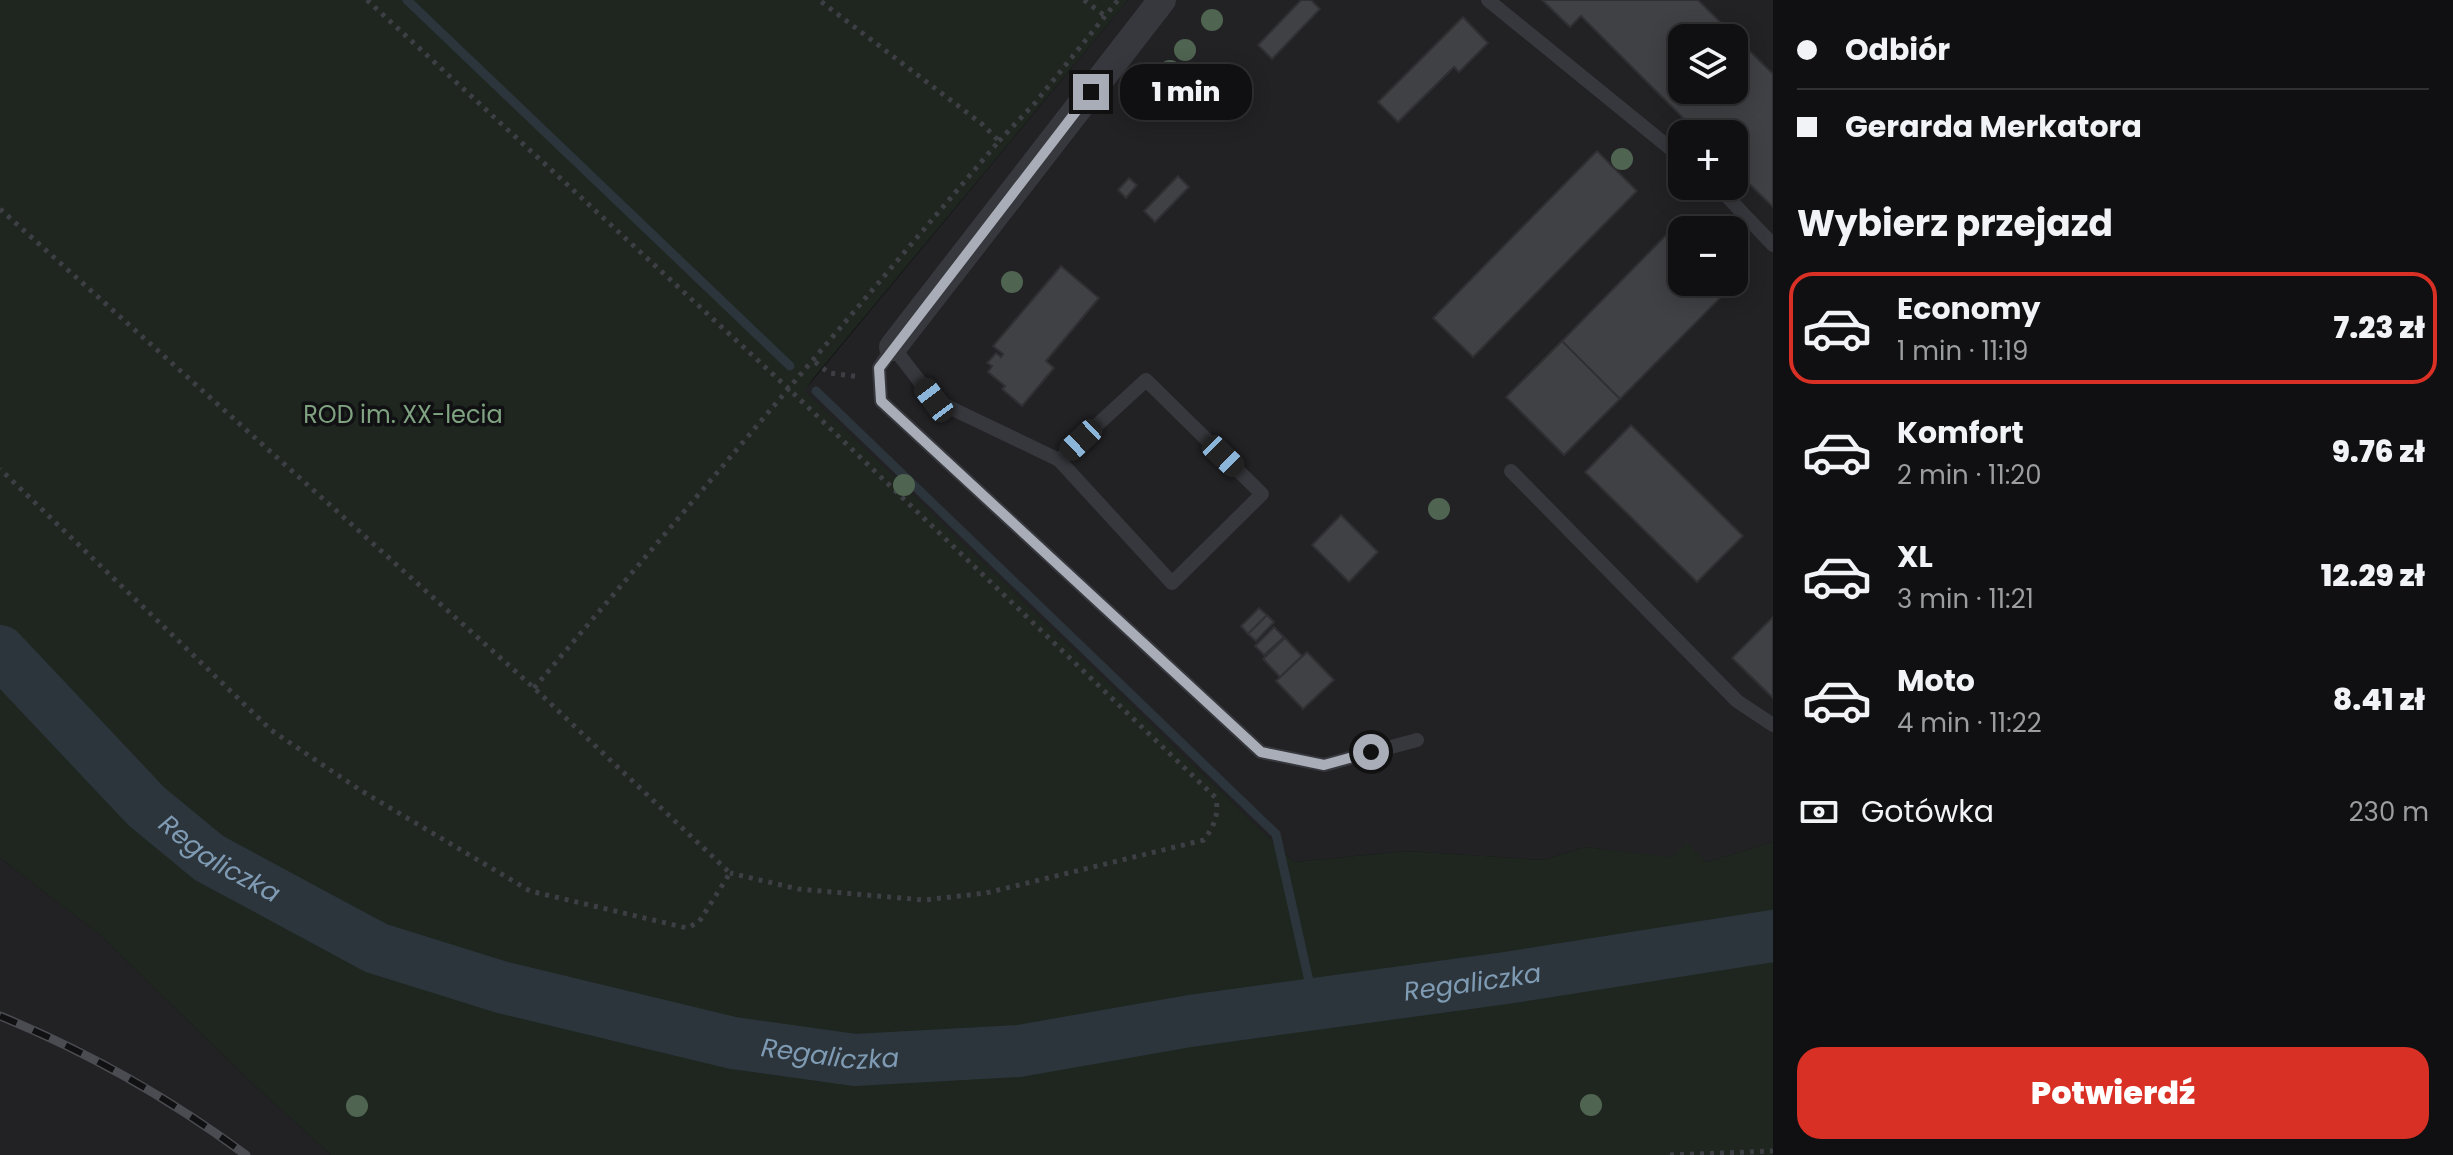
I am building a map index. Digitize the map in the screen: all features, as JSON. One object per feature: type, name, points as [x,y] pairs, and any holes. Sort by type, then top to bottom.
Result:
[{"type":"street","points":[[893,347],[1162,0]]},
{"type":"lane","points":[[1488,0],[1668,147]]},
{"type":"lane","points":[[1730,200],[1773,245]]},
{"type":"lane","points":[[1059,460],[1146,380],[1262,494],[1172,583],[1059,460],[934,400],[893,347],[879,368],[881,401],[1261,752],[1324,765],[1417,740]]},
{"type":"lane","points":[[1511,471],[1737,701],[1773,725]]},
{"type":"path","points":[[0,209],[534,688],[730,873],[798,889],[924,900],[986,893],[1204,840],[1214,826],[1218,810],[1216,798],[790,390],[367,0]]},
{"type":"path","points":[[819,0],[982,124],[999,141]]},
{"type":"path","points":[[1084,0],[1105,16]]},
{"type":"path","points":[[534,688],[815,362],[999,141],[1035,103],[1118,0]]},
{"type":"path","points":[[815,362],[829,373],[879,380]]},
{"type":"path","points":[[0,469],[271,730],[360,790],[530,891],[687,928],[699,922],[730,873]]},
{"type":"path","points":[[1670,1155],[1773,1151]]},
{"type":"shaded area","points":[[1128,0],[1773,0],[1773,842],[1707,862],[1585,847],[1544,860],[1407,851],[1294,862],[804,391]]},
{"type":"shaded area","points":[[0,858],[98,933],[331,1155],[0,1155]]},
{"type":"green space","name":"ROD im. XX-lecia","points":[[0,0],[1128,0],[805,391],[1294,862],[1407,851],[1544,860],[1585,847],[1671,857],[1687,843],[1707,862],[1773,842],[1773,1155],[331,1155],[98,933],[0,858]]},
{"type":"building","points":[[1301,0],[1311,0],[1320,9],[1272,59],[1258,45]]},
{"type":"building","points":[[1542,0],[1698,0],[1722,24],[1668,24],[1668,103],[1581,16],[1570,27]]},
{"type":"building","points":[[1463,17],[1488,43],[1459,72],[1454,67],[1398,122],[1378,102]]},
{"type":"building","points":[[1748,49],[1773,74],[1773,207],[1748,183],[1748,120],[1685,120],[1669,104],[1748,104]]},
{"type":"building","points":[[1597,151],[1637,191],[1473,357],[1433,318]]},
{"type":"building","points":[[1178,176],[1189,187],[1155,222],[1144,211]]},
{"type":"building","points":[[1129,178],[1137,185],[1126,198],[1118,190]]},
{"type":"building","points":[[1668,233],[1668,296],[1722,296],[1620,399],[1562,341]]},
{"type":"building","points":[[1061,266],[1099,298],[1046,361],[1054,368],[1022,406],[988,372],[992,366],[987,363],[996,353],[1001,357],[1003,354],[993,346]]},
{"type":"building","points":[[1562,341],[1620,399],[1564,455],[1506,397]]},
{"type":"building","points":[[1631,425],[1743,536],[1697,582],[1585,472]]},
{"type":"building","points":[[1341,515],[1378,552],[1349,582],[1312,545]]},
{"type":"building","points":[[1259,608],[1267,615],[1248,634],[1241,626]]},
{"type":"building","points":[[1267,615],[1274,622],[1256,641],[1248,634]]},
{"type":"building","points":[[1773,617],[1773,698],[1732,658]]},
{"type":"building","points":[[1274,627],[1284,637],[1264,655],[1255,646]]},
{"type":"building","points":[[1285,638],[1302,656],[1280,677],[1263,659]]},
{"type":"building","points":[[1307,652],[1334,680],[1303,709],[1276,681]]},
{"type":"waterway","points":[[407,0],[790,366]]},
{"type":"waterway","points":[[816,391],[1276,834],[1313,999]]},
{"type":"waterway","name":"Regaliczka","points":[[0,651],[146,806],[209,858],[376,948],[501,987],[733,1043],[855,1060],[1019,1051],[1190,1021],[1506,978],[1773,936]]},
{"type":"railway","points":[[0,1016],[65,1045],[127,1078],[246,1155]]},
{"type":"route","points":[[1091,92],[893,347],[879,368],[881,401],[1261,752],[1324,765],[1371,752]]}]
